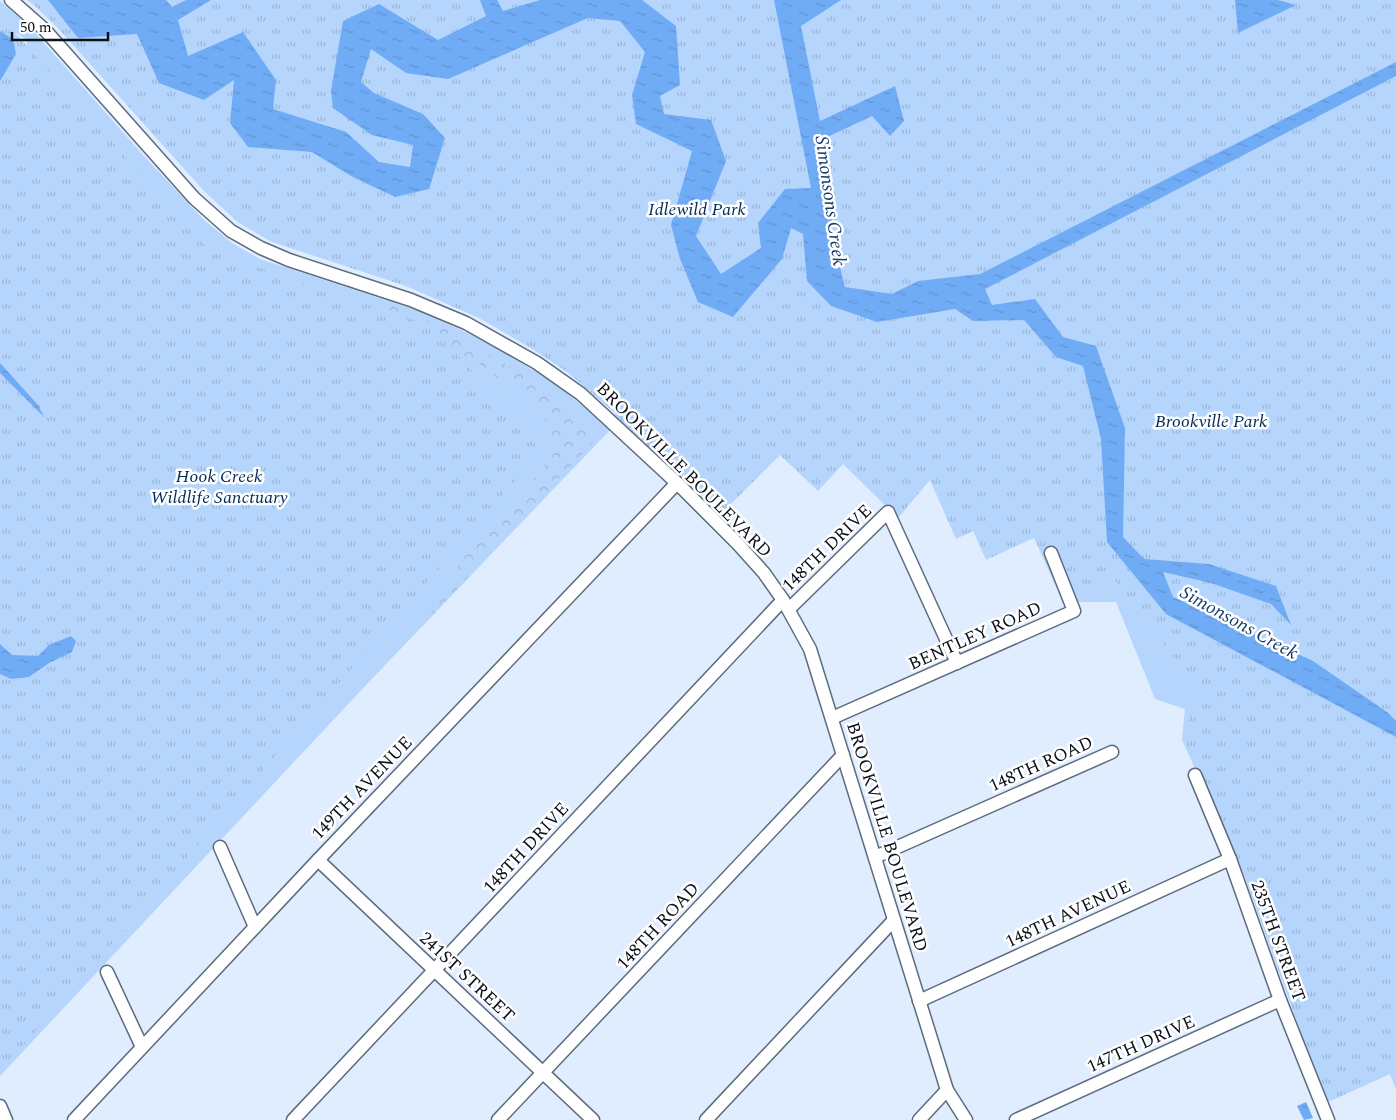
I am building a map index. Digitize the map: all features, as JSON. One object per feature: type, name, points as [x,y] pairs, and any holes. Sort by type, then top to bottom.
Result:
[{"type":"street","name":"BROOKVILLE BOULEVARD","points":[[11,0],[46,30],[194,198],[231,231],[260,248],[289,260],[411,300],[466,323],[564,380],[678,483],[764,573],[786,605],[810,649],[947,1090],[966,1120]]},
{"type":"street","name":"149TH AVENUE","points":[[74,1120],[318,860],[678,483]]},
{"type":"street","name":"148TH DRIVE","points":[[293,1120],[786,605],[888,512],[957,663]]},
{"type":"street","name":"BENTLEY ROAD","points":[[832,718],[1074,611],[1051,553]]},
{"type":"street","name":"148TH ROAD","points":[[875,857],[1112,752]]},
{"type":"street","name":"148TH ROAD","points":[[498,1120],[843,755]]},
{"type":"street","name":"235TH STREET","points":[[1195,775],[1230,859],[1280,1000],[1328,1120]]},
{"type":"street","points":[[220,847],[255,927]]},
{"type":"street","name":"148TH AVENUE","points":[[920,1001],[1230,859]]},
{"type":"street","name":"241ST STREET","points":[[318,860],[593,1120]]},
{"type":"street","points":[[706,1120],[894,920]]},
{"type":"street","points":[[108,972],[142,1047]]},
{"type":"street","name":"147TH DRIVE","points":[[1016,1120],[1280,1000]]},
{"type":"street","points":[[918,1120],[947,1090]]},
{"type":"street","points":[[0,1106],[6,1120]]},
{"type":"green space","points":[[27,0],[1396,0],[1396,1090],[1390,1074],[1326,1103],[1246,880],[1182,740],[1198,690],[1113,578],[1061,598],[1034,538],[986,560],[973,531],[956,539],[930,480],[898,518],[843,464],[818,491],[780,455],[722,513],[613,416],[615,413],[567,372],[534,350],[479,318],[406,286],[272,242],[239,223],[204,191],[56,26]]},
{"type":"green space","name":"Hook Creek Wildlife Sanctuary","points":[[0,1],[28,25],[144,156],[204,220],[232,243],[260,259],[422,312],[489,343],[554,383],[611,429],[367,684],[0,1076],[0,1042],[209,279],[25,59],[27,40],[0,23]]},
{"type":"green space","name":"Hook Creek Wildlife Sanctuary","points":[[0,20],[10,27],[210,251],[434,327],[541,451],[0,1072]]},
{"type":"green space","points":[[387,304],[444,327],[522,374],[580,415],[593,442],[422,627],[468,550],[518,498],[553,455],[550,425],[519,394],[479,364],[407,341]]},
{"type":"green space","points":[[1113,578],[1187,665],[1215,720],[1182,740],[1185,709],[1155,699],[1116,602],[1076,602],[1073,592]]},
{"type":"water","points":[[48,0],[166,0],[172,7],[186,0],[211,0],[178,20],[188,56],[243,32],[276,80],[273,109],[346,132],[379,162],[410,167],[413,145],[372,135],[333,108],[331,91],[343,21],[379,4],[438,40],[486,16],[480,0],[497,0],[503,11],[540,0],[642,0],[676,26],[680,85],[660,96],[664,114],[711,120],[726,161],[696,236],[721,274],[761,248],[758,223],[785,189],[811,188],[774,0],[841,0],[801,26],[820,121],[895,86],[904,121],[890,136],[872,116],[823,139],[833,240],[845,287],[892,294],[918,281],[980,274],[1396,62],[1396,76],[985,289],[992,305],[1035,299],[1063,337],[1096,346],[1125,428],[1123,537],[1144,559],[1209,564],[1276,586],[1291,625],[1271,604],[1211,583],[1163,572],[1173,597],[1313,661],[1387,712],[1396,721],[1396,737],[1166,614],[1107,542],[1101,439],[1083,366],[1056,357],[1024,320],[973,321],[955,309],[877,322],[831,306],[807,281],[803,234],[791,228],[782,259],[733,317],[698,302],[680,259],[671,225],[692,151],[636,124],[632,95],[645,52],[620,21],[588,18],[448,79],[406,73],[371,49],[361,82],[374,93],[423,114],[445,138],[429,189],[395,197],[351,176],[312,152],[248,147],[230,123],[234,80],[204,100],[159,83],[137,34],[78,38]]},
{"type":"water","points":[[1235,0],[1278,0],[1296,5],[1238,33]]},
{"type":"water","points":[[0,31],[13,39],[16,54],[0,81]]},
{"type":"water","points":[[0,363],[38,405],[44,417],[0,373]]},
{"type":"water","points":[[71,636],[76,641],[72,652],[49,663],[29,677],[11,679],[0,674],[0,644],[12,655],[38,656],[49,645]]},
{"type":"water","points":[[1306,1102],[1313,1118],[1304,1120],[1297,1106]]},
{"type":"water label","name":"Simonsons Creek","points":[[830,201]]},
{"type":"water label","name":"Simonsons Creek","points":[[1239,623]]},
{"type":"park label","name":"Idlewild Park","points":[[697,209]]},
{"type":"park label","name":"Brookville Park","points":[[1211,421]]}]
